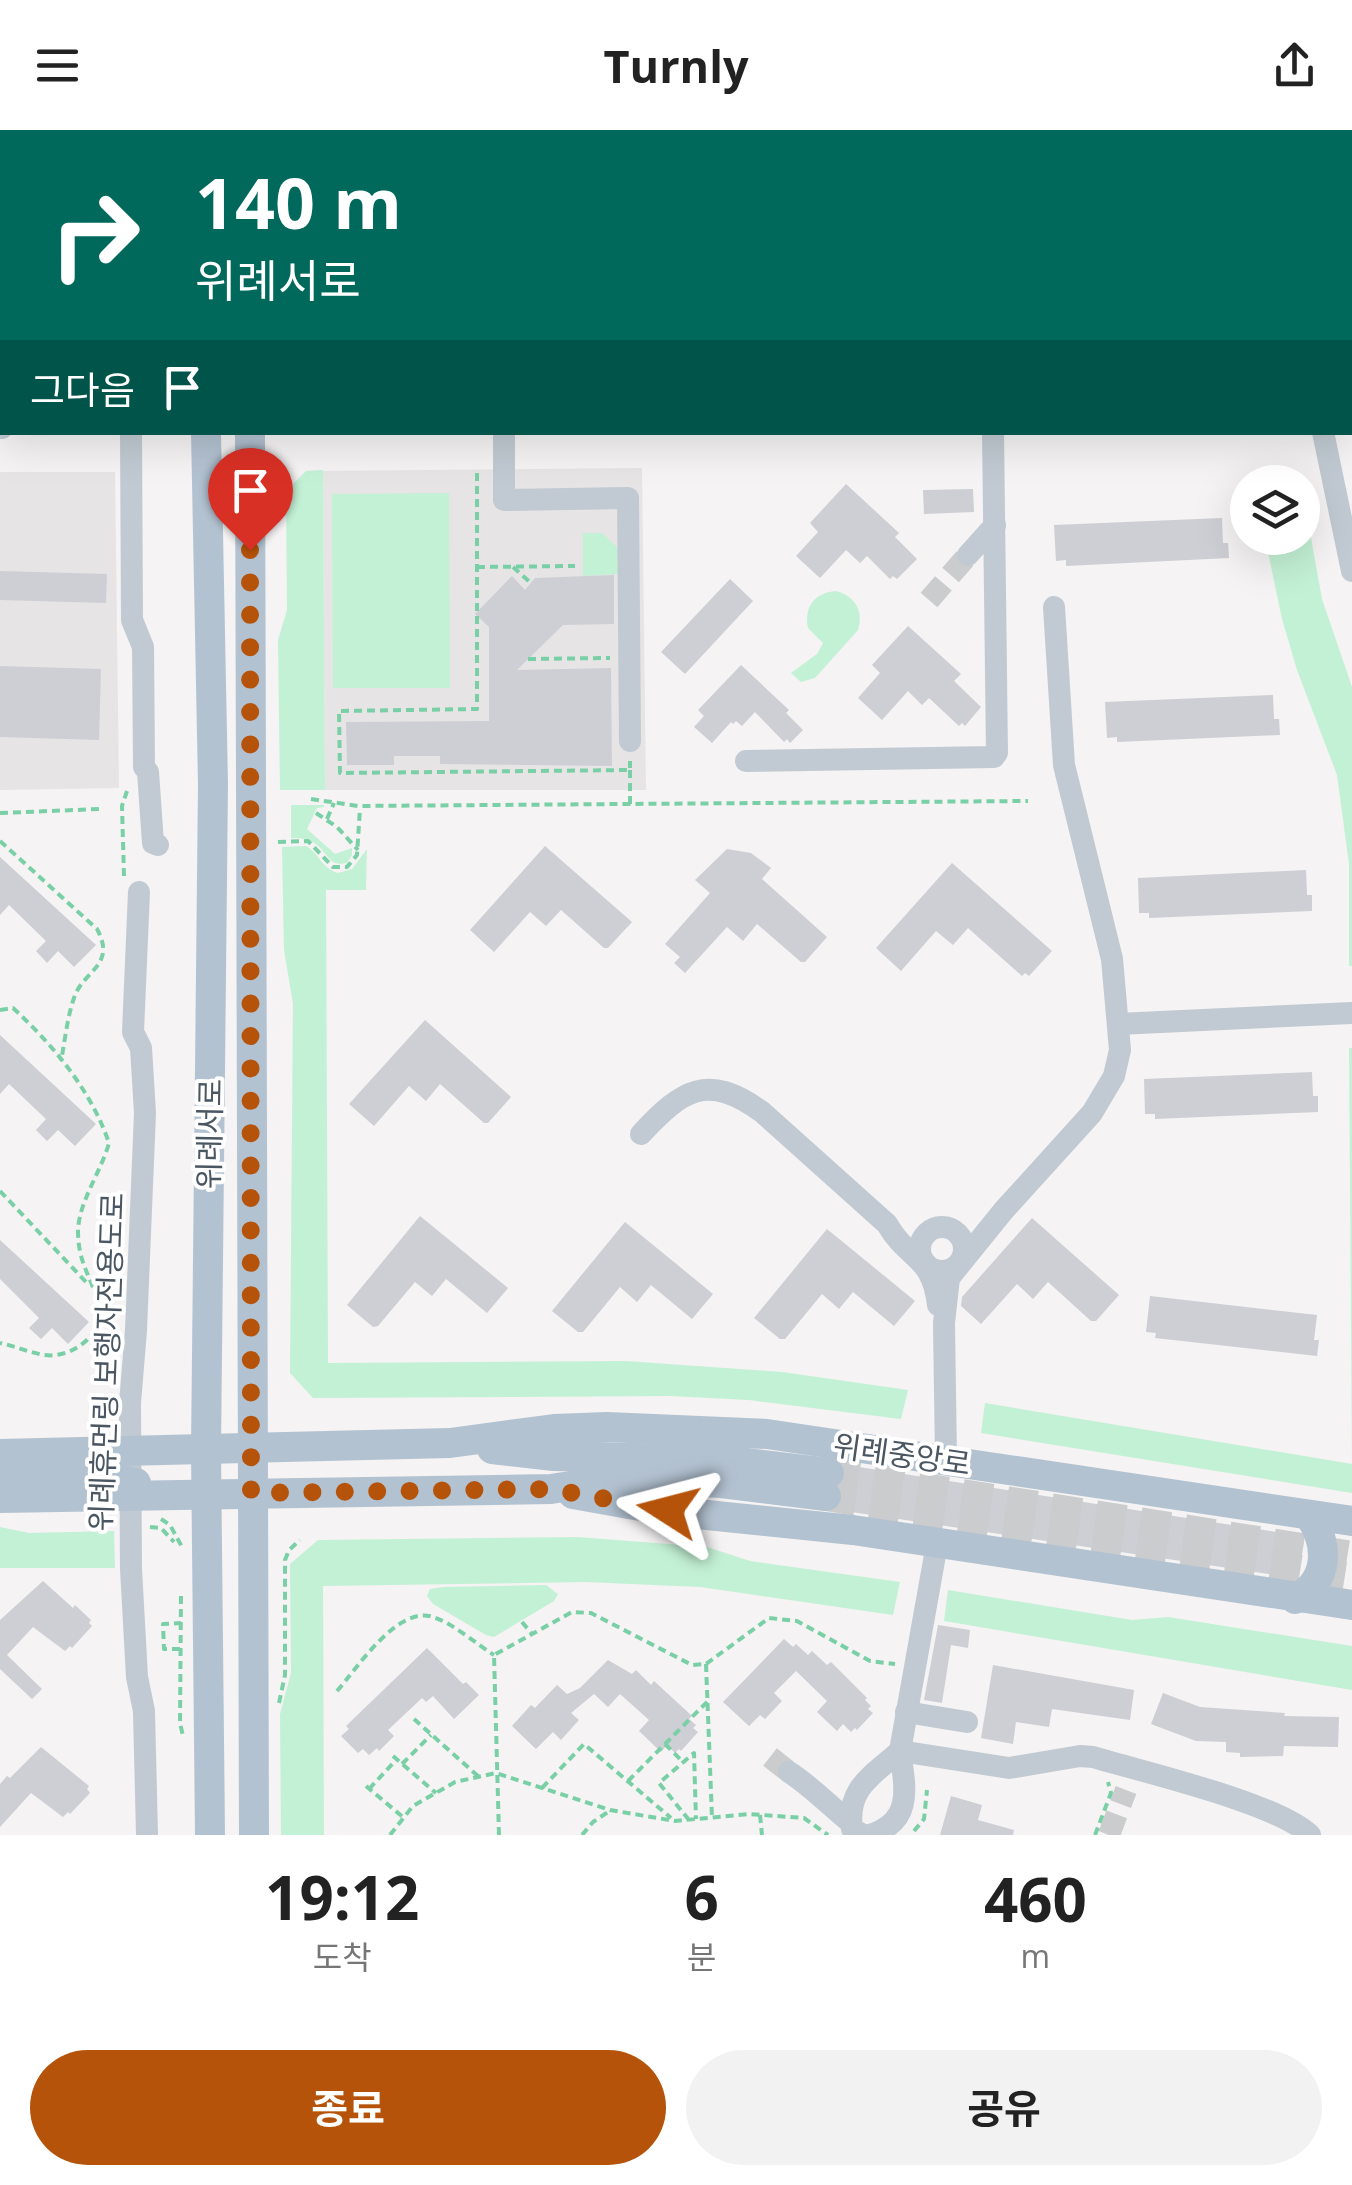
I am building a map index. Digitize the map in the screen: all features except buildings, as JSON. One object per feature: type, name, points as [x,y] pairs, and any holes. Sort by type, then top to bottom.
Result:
[{"type":"main road","name":"위례서로","points":[[206,435],[213,784],[206,1450],[210,1835]]},
{"type":"main road","name":"위례서로","points":[[250,435],[254,1835]]},
{"type":"main road","name":"위례중앙로","points":[[0,1454],[450,1444],[554,1429],[680,1429],[767,1434],[1352,1521]]},
{"type":"main road","name":"위례중앙로","points":[[0,1435],[99,1434],[206,1450]]},
{"type":"main road","name":"위례중앙로","points":[[0,1498],[551,1489],[621,1478],[721,1484],[828,1484],[722,1460],[554,1456],[450,1444]]},
{"type":"main road","name":"위례중앙로","points":[[0,1476],[92,1476],[207,1495]]},
{"type":"main road","name":"위례중앙로","points":[[551,1489],[668,1510],[853,1530],[1352,1605]]},
{"type":"main road","points":[[1294,1598],[1315,1585],[1322,1569],[1324,1542],[1310,1515]]},
{"type":"street","points":[[131,435],[132,620],[143,648],[144,767],[148,772],[153,843],[158,845]]},
{"type":"street","points":[[504,435],[504,500],[628,498],[630,741]]},
{"type":"street","points":[[746,761],[994,757],[997,753],[993,435]]},
{"type":"street","points":[[1324,435],[1352,571]]},
{"type":"street","points":[[968,555],[994,525]]},
{"type":"street","points":[[946,1460],[944,1323],[949,1278],[1101,1100],[1118,1064],[1112,959],[1064,765],[1054,607]]},
{"type":"street","name":"위례휴먼링 보행자전용도로","points":[[138,892],[133,1032],[141,1048],[145,1113],[131,1373],[131,1569],[137,1677],[144,1711],[147,1835]]},
{"type":"street","points":[[1118,1024],[1352,1013]]},
{"type":"street","points":[[642,1134],[670,1103],[683,1095],[698,1090],[726,1091],[762,1112],[887,1224],[894,1236],[929,1268],[944,1272],[961,1260],[964,1246],[958,1233],[887,1224]]},
{"type":"street","points":[[944,1323],[936,1282],[920,1256],[921,1242],[930,1230],[968,1225],[1004,1210]]},
{"type":"street","points":[[789,1772],[861,1831],[893,1824],[902,1809],[905,1789],[900,1751],[937,1544]]},
{"type":"street","points":[[906,1712],[968,1722]]},
{"type":"street","points":[[861,1831],[849,1811],[856,1792],[900,1751],[1009,1768],[1080,1756],[1129,1779],[1296,1822],[1310,1835]]},
{"type":"street","points":[[810,1786],[840,1787],[864,1782]]},
{"type":"path","points":[[477,473],[477,710],[340,710],[340,773],[630,770]]},
{"type":"path","points":[[477,567],[576,566]]},
{"type":"path","points":[[513,567],[531,583]]},
{"type":"path","points":[[528,659],[630,658]]},
{"type":"path","points":[[477,660],[487,659]]},
{"type":"path","points":[[630,741],[630,804]]},
{"type":"path","points":[[311,800],[360,806],[1028,801]]},
{"type":"path","points":[[327,819],[334,803]]},
{"type":"path","points":[[291,842],[310,843],[324,861],[340,869],[352,864],[358,850],[360,806]]},
{"type":"path","points":[[0,813],[100,810]]},
{"type":"path","points":[[316,813],[358,850]]},
{"type":"path","points":[[0,842],[97,930],[103,940],[100,962],[75,994],[61,1061]]},
{"type":"path","points":[[0,1010],[13,1008],[85,1090],[108,1143],[78,1224],[78,1256],[100,1308],[99,1323],[92,1336],[68,1354],[48,1356],[0,1343]]},
{"type":"path","points":[[0,1191],[91,1286]]},
{"type":"path","points":[[144,1526],[161,1528],[174,1542]]},
{"type":"path","points":[[278,1711],[285,1675],[286,1560],[289,1550],[300,1540]]},
{"type":"path","points":[[494,1655],[572,1612],[592,1613],[692,1665],[706,1664],[769,1618],[798,1621],[870,1661],[914,1666]]},
{"type":"path","points":[[337,1690],[399,1621],[426,1615],[494,1655]]},
{"type":"path","points":[[455,1630],[463,1622]]},
{"type":"path","points":[[522,1622],[532,1634]]},
{"type":"path","points":[[180,1624],[163,1624],[160,1636],[164,1649],[180,1649]]},
{"type":"path","points":[[494,1655],[499,1835]]},
{"type":"path","points":[[706,1664],[712,1818]]},
{"type":"path","points":[[628,1781],[708,1701]]},
{"type":"path","points":[[414,1719],[480,1777]]},
{"type":"path","points":[[402,1764],[432,1734]]},
{"type":"path","points":[[542,1788],[584,1744],[674,1821]]},
{"type":"path","points":[[665,1744],[684,1762]]},
{"type":"path","points":[[689,1820],[659,1783],[694,1753],[696,1819]]},
{"type":"path","points":[[404,1818],[368,1788],[395,1758],[436,1793]]},
{"type":"path","points":[[390,1835],[413,1806],[455,1782],[496,1774],[610,1810],[674,1821],[760,1815],[804,1818],[828,1835]]},
{"type":"path","points":[[582,1835],[592,1822],[610,1810]]},
{"type":"path","points":[[760,1815],[762,1835]]},
{"type":"shaded area","points":[[642,468],[646,790],[325,790],[323,471]]},
{"type":"shaded area","points":[[0,472],[115,472],[119,788],[0,790]]},
{"type":"green space","points":[[323,470],[325,790],[280,790],[278,640],[287,610],[286,491],[306,471]]},
{"type":"green space","points":[[449,493],[450,688],[333,688],[332,494]]},
{"type":"green space","points":[[583,533],[602,533],[619,549],[619,574],[583,576]]},
{"type":"green space","points":[[1269,555],[1314,555],[1322,599],[1352,687],[1352,966],[1349,864],[1337,775],[1282,619]]},
{"type":"green space","points":[[836,591],[856,605],[860,617],[858,630],[815,678],[801,682],[791,673],[817,654],[823,643],[808,628],[809,608],[816,598]]},
{"type":"green space","points":[[291,805],[324,805],[317,808],[307,829],[335,854],[352,848],[347,863],[333,861],[313,842],[291,838]]},
{"type":"green space","points":[[306,846],[338,873],[352,869],[367,849],[366,890],[326,890],[328,1363],[626,1361],[782,1372],[908,1390],[901,1419],[749,1400],[671,1396],[313,1398],[290,1373],[293,1004],[284,950],[282,847]]},
{"type":"green space","points":[[1349,1048],[1352,1048],[1352,1464]]},
{"type":"green space","points":[[985,1403],[1352,1464],[1352,1493],[981,1433]]},
{"type":"green space","points":[[0,1527],[29,1533],[114,1531],[115,1568],[0,1568]]},
{"type":"green space","points":[[578,1537],[707,1547],[750,1561],[900,1582],[893,1615],[700,1587],[585,1582],[323,1586],[324,1835],[281,1835],[280,1714],[291,1673],[290,1564],[318,1540]]},
{"type":"green space","points":[[546,1585],[558,1594],[554,1601],[494,1637],[433,1604],[427,1596],[430,1589],[443,1587]]},
{"type":"green space","points":[[948,1590],[1132,1620],[1168,1617],[1352,1646],[1352,1690],[944,1621]]},
{"type":"tunnel","points":[[929,600],[968,555]]},
{"type":"tunnel","points":[[829,1473],[1352,1556]]},
{"type":"tunnel","points":[[826,1496],[1352,1578]]},
{"type":"tunnel","points":[[770,1757],[789,1772]]},
{"type":"tunnel","points":[[1109,1835],[1126,1790]]},
{"type":"route","points":[[250,550],[251,1493],[551,1489],[668,1510]]}]
